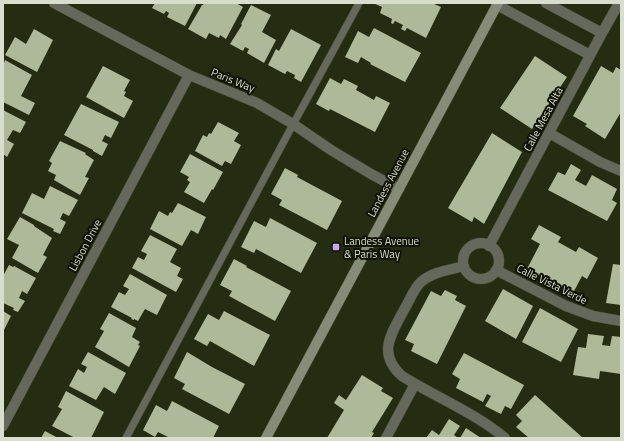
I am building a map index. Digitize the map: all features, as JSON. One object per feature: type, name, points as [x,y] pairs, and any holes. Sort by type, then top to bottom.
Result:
[{"type":"main road","name":"Landess Avenue","points":[[266,438],[497,4]]},
{"type":"street","name":"Paris Way","points":[[54,3],[188,75],[257,103],[293,124],[371,174],[399,189]]},
{"type":"street","points":[[546,3],[602,33]]},
{"type":"street","name":"Calle Mesa Alta","points":[[489,246],[619,3]]},
{"type":"street","points":[[497,4],[590,55]]},
{"type":"street","name":"Lisbon Drive","points":[[3,426],[188,75]]},
{"type":"street","points":[[549,133],[600,162],[621,171]]},
{"type":"street","points":[[479,244],[489,246],[493,248],[498,256],[499,261],[496,270],[489,277],[479,279],[469,275],[464,266],[464,256],[470,248],[479,244]]},
{"type":"street","points":[[464,266],[429,276],[420,283],[392,332],[387,348],[388,358],[393,368],[402,376],[470,413],[489,425],[505,438]]},
{"type":"street","name":"Calle Vista Verde","points":[[496,270],[566,306],[593,316],[621,321]]},
{"type":"street","points":[[386,438],[415,384]]},
{"type":"lane","points":[[126,438],[359,3]]},
{"type":"building","points":[[155,3],[197,3],[185,26],[167,17],[169,13],[166,11],[164,14],[152,8]]},
{"type":"building","points":[[204,3],[236,3],[243,7],[226,39],[220,35],[219,38],[209,33],[206,39],[188,29]]},
{"type":"building","points":[[373,3],[432,3],[441,7],[426,38],[407,28],[405,31],[401,29],[403,25],[395,21],[393,24],[391,23],[392,19],[380,13],[382,7]]},
{"type":"building","points":[[251,5],[271,15],[262,32],[276,40],[264,63],[247,53],[249,49],[245,47],[243,51],[230,44],[242,25],[241,24]]},
{"type":"building","points":[[374,28],[421,53],[405,82],[370,64],[371,63],[361,57],[358,63],[345,57],[358,31],[369,37]]},
{"type":"building","points":[[34,29],[53,40],[37,72],[5,55],[15,37],[26,44]]},
{"type":"building","points":[[291,29],[321,45],[301,82],[294,78],[295,75],[287,71],[285,74],[268,65],[276,49],[279,51]]},
{"type":"building","points":[[535,56],[567,77],[532,129],[500,108]]},
{"type":"building","points":[[5,60],[32,75],[21,96],[35,103],[29,115],[3,102],[3,66]]},
{"type":"building","points":[[103,66],[130,80],[124,91],[126,92],[124,96],[133,101],[124,118],[86,97]]},
{"type":"building","points":[[601,66],[613,73],[616,67],[621,70],[621,112],[605,139],[585,126],[587,124],[573,116]]},
{"type":"building","points":[[330,78],[341,84],[344,79],[358,86],[356,90],[374,100],[376,96],[390,103],[375,132],[330,109],[329,111],[316,104]]},
{"type":"building","points":[[81,104],[119,122],[111,138],[105,135],[102,141],[108,144],[102,156],[64,135]]},
{"type":"building","points":[[3,110],[26,122],[20,133],[13,130],[7,140],[14,144],[7,157],[3,154]]},
{"type":"building","points":[[218,122],[239,133],[234,141],[241,145],[231,164],[225,161],[222,166],[195,151],[203,135],[207,137],[209,133],[211,134]]},
{"type":"building","points":[[492,133],[522,152],[484,224],[474,217],[472,222],[448,208]]},
{"type":"building","points":[[60,141],[86,153],[85,154],[94,160],[85,177],[89,178],[80,195],[54,180],[56,175],[48,171],[52,163],[49,161]]},
{"type":"building","points":[[190,154],[223,172],[204,203],[184,192],[190,182],[187,180],[189,177],[180,172]]},
{"type":"building","points":[[571,164],[581,170],[575,180],[586,186],[592,175],[617,189],[612,200],[617,203],[607,221],[548,190],[558,172],[565,175]]},
{"type":"building","points":[[285,168],[298,175],[297,177],[342,201],[327,230],[279,205],[282,200],[271,194]]},
{"type":"building","points":[[50,186],[78,200],[69,216],[63,213],[60,219],[66,222],[60,234],[53,231],[54,229],[22,213],[32,193],[44,199]]},
{"type":"building","points":[[178,203],[206,217],[198,234],[191,230],[182,246],[150,229],[159,211],[168,216],[170,212],[172,213]]},
{"type":"building","points":[[20,217],[52,238],[43,255],[47,257],[38,273],[12,258],[19,245],[7,239]]},
{"type":"building","points":[[270,218],[317,243],[301,273],[256,249],[254,253],[241,247],[254,221],[266,227]]},
{"type":"building","points":[[539,225],[561,237],[558,242],[576,252],[579,247],[598,258],[587,279],[582,276],[573,293],[527,269],[540,244],[531,239]]},
{"type":"building","points":[[150,235],[177,249],[170,262],[181,268],[177,276],[183,279],[176,292],[132,268],[138,257],[144,260],[147,254],[141,251]]},
{"type":"building","points":[[234,259],[291,291],[275,321],[229,296],[232,291],[220,285]]},
{"type":"building","points":[[613,264],[621,265],[621,305],[606,303]]},
{"type":"building","points":[[9,265],[14,266],[36,278],[27,294],[22,291],[19,298],[25,301],[18,312],[13,310],[14,308],[3,303],[3,276]]},
{"type":"building","points":[[130,274],[167,295],[157,315],[145,309],[138,321],[131,319],[132,318],[111,307],[119,292],[125,295],[129,289],[123,286]]},
{"type":"building","points":[[503,289],[533,306],[516,339],[485,321]]},
{"type":"building","points":[[445,290],[457,296],[455,300],[466,306],[437,364],[411,351],[414,344],[405,340],[431,291],[441,296]]},
{"type":"building","points":[[540,308],[578,329],[561,362],[522,342]]},
{"type":"building","points":[[3,311],[11,316],[3,332]]},
{"type":"building","points":[[224,311],[270,335],[254,366],[210,341],[207,346],[194,339],[208,314],[219,320]]},
{"type":"building","points":[[109,313],[136,328],[132,337],[140,342],[138,345],[140,346],[129,367],[95,347],[104,331],[100,329]]},
{"type":"building","points":[[588,334],[604,336],[602,345],[610,346],[612,336],[621,337],[621,374],[600,371],[599,379],[573,375],[578,347],[586,348]]},
{"type":"building","points":[[88,352],[126,373],[115,394],[104,387],[96,400],[69,386],[78,369],[84,373],[87,367],[81,364]]},
{"type":"building","points":[[187,352],[245,384],[229,414],[182,389],[185,384],[174,378]]},
{"type":"building","points":[[464,353],[524,385],[511,409],[505,406],[501,414],[485,406],[491,396],[487,394],[483,402],[456,388],[460,379],[452,374]]},
{"type":"building","points":[[362,375],[383,388],[381,391],[393,398],[372,432],[374,433],[371,438],[327,438],[344,410],[334,403],[339,395],[346,400]]},
{"type":"building","points":[[66,391],[104,412],[91,438],[75,438],[52,426],[62,409],[58,407]]},
{"type":"building","points":[[535,395],[583,438],[529,438],[516,427],[522,421],[516,415]]},
{"type":"building","points":[[172,401],[219,426],[213,438],[170,438],[158,432],[155,437],[143,430],[156,405],[167,411]]},
{"type":"building","points":[[449,419],[460,426],[454,435],[458,438],[426,438],[432,430],[439,435]]},
{"type":"building","points":[[466,428],[481,438],[460,438]]},
{"type":"building","points":[[45,431],[58,438],[41,438]]},
{"type":"place","name":"Landess Avenue & Paris Way","points":[[336,247]]}]
